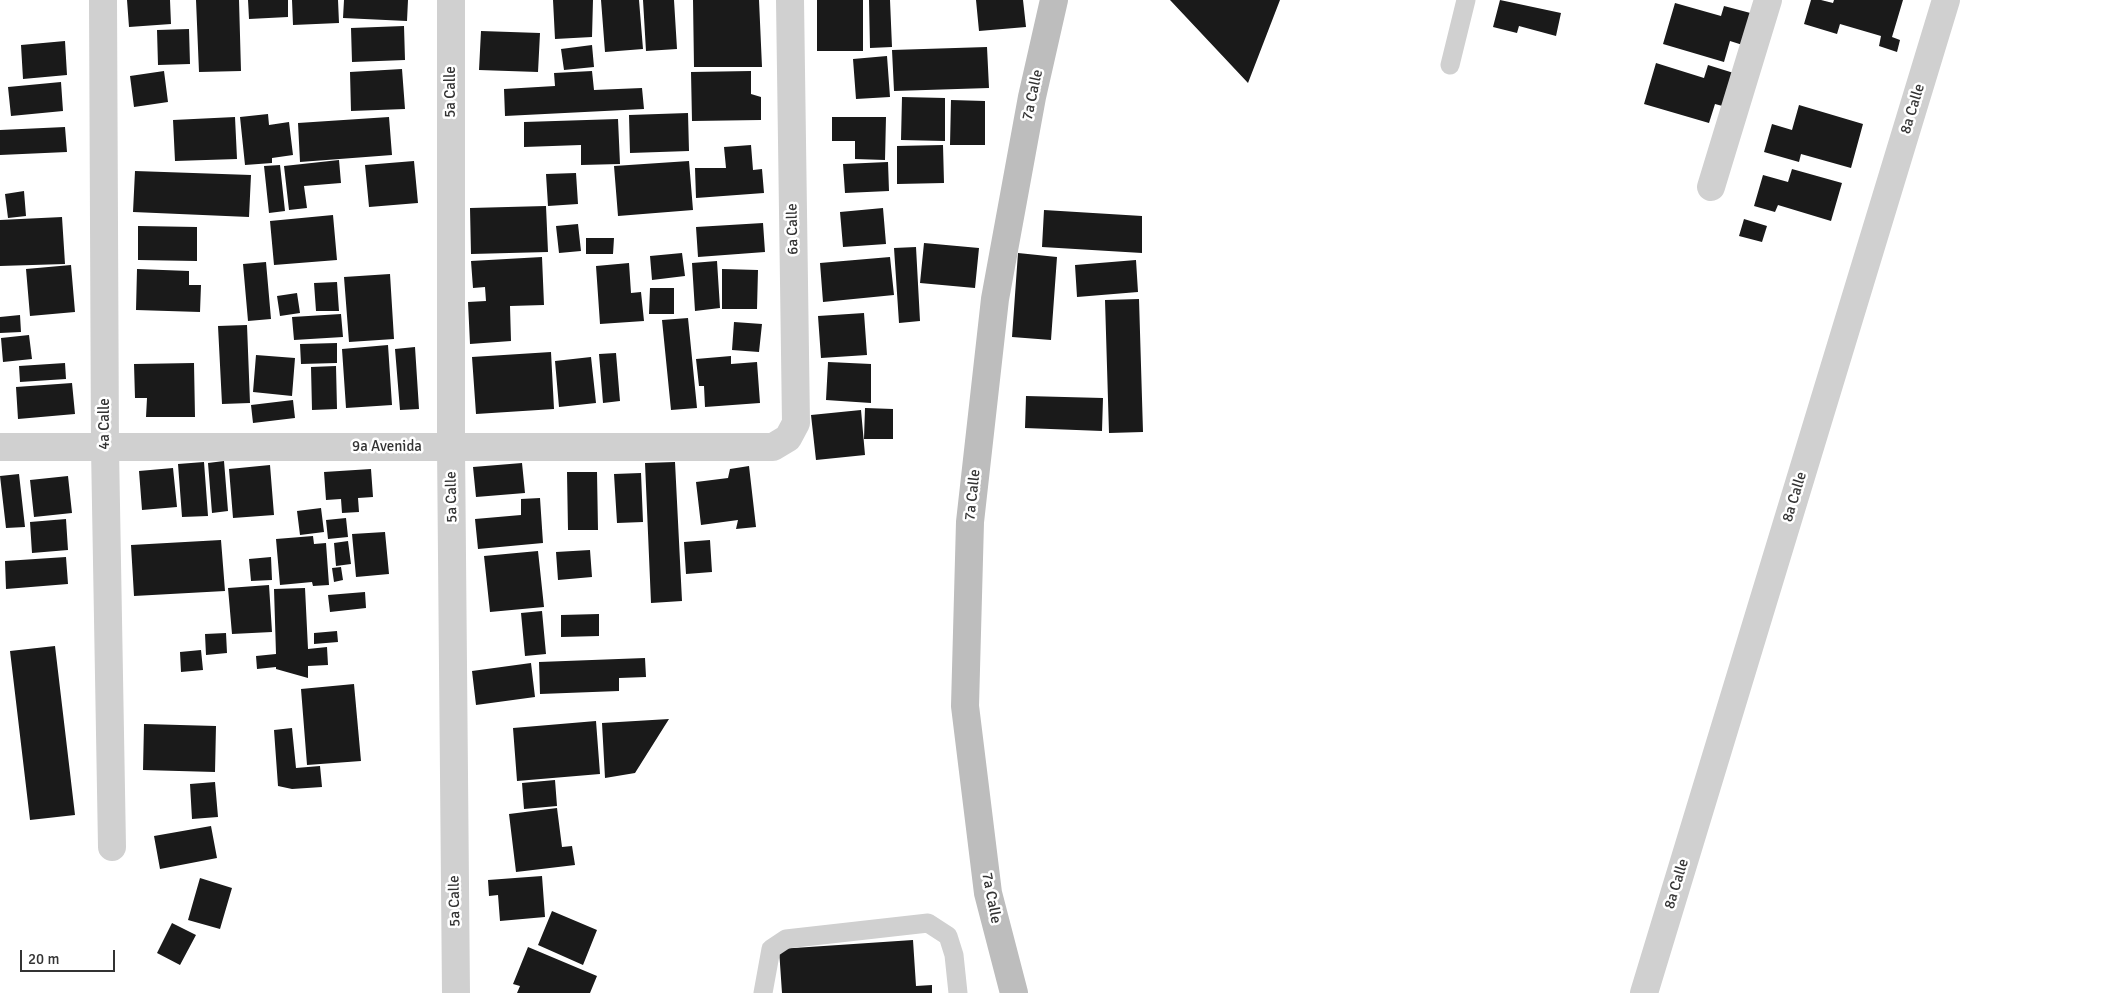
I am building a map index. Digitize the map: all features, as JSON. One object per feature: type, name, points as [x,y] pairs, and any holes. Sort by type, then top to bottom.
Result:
[{"type":"street","name":"4a Calle","points":[[103,0],[104,448],[112,847]]},
{"type":"street","name":"5a Calle","points":[[451,0],[451,447],[456,993]]},
{"type":"street","name":"6a Calle","points":[[774,447],[788,438],[796,423],[790,0]]},
{"type":"street","name":"7a Calle","points":[[1014,993],[988,893],[965,706],[970,522],[996,299],[1032,97],[1054,0]]},
{"type":"street","points":[[1711,187],[1768,0]]},
{"type":"street","name":"8a Calle","points":[[1644,993],[1946,0]]},
{"type":"street","name":"9a Avenida","points":[[0,447],[774,447]]},
{"type":"lane","points":[[1450,65],[1466,0]]},
{"type":"lane","points":[[764,993],[771,949],[786,939],[928,923],[948,936],[954,955],[958,993]]},
{"type":"building","points":[[127,0],[170,0],[171,24],[129,27]]},
{"type":"building","points":[[196,0],[239,0],[241,71],[199,72]]},
{"type":"building","points":[[248,0],[288,0],[288,17],[249,19]]},
{"type":"building","points":[[292,0],[338,0],[339,23],[293,25]]},
{"type":"building","points":[[344,0],[408,0],[407,21],[343,18]]},
{"type":"building","points":[[553,0],[593,0],[592,37],[555,39]]},
{"type":"building","points":[[601,0],[639,0],[643,49],[605,52]]},
{"type":"building","points":[[643,0],[674,0],[677,49],[646,51]]},
{"type":"building","points":[[693,0],[759,0],[762,67],[694,67]]},
{"type":"building","points":[[817,0],[863,0],[863,51],[817,51]]},
{"type":"building","points":[[869,0],[890,0],[892,47],[870,48]]},
{"type":"building","points":[[976,0],[1023,0],[1026,27],[979,31]]},
{"type":"building","points":[[1170,0],[1280,0],[1248,83]]},
{"type":"building","points":[[1500,0],[1561,13],[1556,36],[1519,26],[1517,33],[1493,27]]},
{"type":"building","points":[[1811,0],[1833,3],[1834,0],[1903,0],[1892,37],[1900,40],[1897,52],[1879,46],[1881,36],[1840,24],[1837,34],[1804,24]]},
{"type":"building","points":[[1675,3],[1721,16],[1724,6],[1758,15],[1749,47],[1730,41],[1724,62],[1663,44]]},
{"type":"building","points":[[404,26],[405,60],[352,62],[351,28]]},
{"type":"building","points":[[189,29],[190,64],[158,65],[157,30]]},
{"type":"building","points":[[481,31],[540,33],[538,72],[479,70]]},
{"type":"building","points":[[65,41],[67,75],[23,79],[21,45]]},
{"type":"building","points":[[592,45],[594,67],[564,70],[561,49]]},
{"type":"building","points":[[987,47],[989,88],[894,91],[892,50]]},
{"type":"building","points":[[887,56],[890,97],[856,99],[853,59]]},
{"type":"building","points":[[1656,63],[1704,78],[1708,65],[1740,75],[1730,108],[1715,104],[1709,123],[1644,104]]},
{"type":"building","points":[[402,69],[405,109],[351,111],[350,72]]},
{"type":"building","points":[[164,71],[168,102],[134,107],[130,76]]},
{"type":"building","points":[[592,71],[594,90],[642,88],[644,109],[505,116],[504,89],[555,86],[554,73]]},
{"type":"building","points":[[751,71],[751,94],[761,97],[761,120],[692,121],[691,72]]},
{"type":"building","points":[[61,82],[63,111],[11,116],[8,87]]},
{"type":"building","points":[[902,97],[945,98],[945,141],[901,140]]},
{"type":"building","points":[[951,100],[985,101],[985,145],[950,145]]},
{"type":"building","points":[[1799,105],[1863,124],[1851,168],[1801,154],[1799,162],[1764,152],[1772,124],[1792,130]]},
{"type":"building","points":[[688,113],[689,151],[630,153],[629,115]]},
{"type":"building","points":[[268,114],[269,125],[289,122],[293,155],[272,158],[272,163],[245,165],[240,117]]},
{"type":"building","points":[[235,117],[237,159],[175,161],[173,120]]},
{"type":"building","points":[[389,117],[392,155],[300,162],[298,123]]},
{"type":"building","points":[[832,117],[886,117],[885,160],[855,159],[855,141],[832,141]]},
{"type":"building","points":[[618,119],[620,164],[581,165],[581,145],[524,147],[524,122]]},
{"type":"building","points":[[65,127],[67,152],[0,155],[0,130]]},
{"type":"building","points":[[751,145],[753,170],[762,169],[764,193],[696,198],[695,168],[726,168],[724,147]]},
{"type":"building","points":[[943,145],[944,183],[897,184],[897,146]]},
{"type":"building","points":[[339,160],[341,183],[304,186],[307,208],[289,210],[284,166]]},
{"type":"building","points":[[414,161],[418,203],[369,207],[365,165]]},
{"type":"building","points":[[689,161],[693,210],[618,216],[614,166]]},
{"type":"building","points":[[888,162],[889,191],[845,193],[843,164]]},
{"type":"building","points":[[280,165],[285,211],[269,213],[264,166]]},
{"type":"building","points":[[1792,169],[1842,183],[1831,221],[1778,205],[1775,212],[1754,206],[1763,175],[1788,182]]},
{"type":"building","points":[[135,171],[251,175],[249,217],[133,212]]},
{"type":"building","points":[[576,173],[578,204],[548,206],[546,174]]},
{"type":"building","points":[[24,191],[26,216],[8,218],[5,194]]},
{"type":"building","points":[[546,206],[548,252],[471,254],[470,208]]},
{"type":"building","points":[[883,208],[886,244],[843,247],[840,212]]},
{"type":"building","points":[[1044,210],[1142,216],[1142,253],[1042,247]]},
{"type":"building","points":[[333,215],[337,260],[274,265],[270,221]]},
{"type":"building","points":[[62,217],[65,264],[0,266],[0,220]]},
{"type":"building","points":[[1744,219],[1767,226],[1762,242],[1739,236]]},
{"type":"building","points":[[763,223],[765,252],[698,257],[696,227]]},
{"type":"building","points":[[578,224],[581,251],[559,253],[556,226]]},
{"type":"building","points":[[138,226],[197,227],[197,261],[138,260]]},
{"type":"building","points":[[586,238],[614,238],[613,254],[586,254]]},
{"type":"building","points":[[924,243],[979,248],[975,288],[920,283]]},
{"type":"building","points":[[916,247],[920,321],[899,323],[894,248]]},
{"type":"building","points":[[682,253],[685,276],[652,280],[650,256]]},
{"type":"building","points":[[1018,253],[1057,257],[1051,340],[1012,337]]},
{"type":"building","points":[[542,257],[544,305],[510,306],[511,341],[470,344],[468,302],[486,301],[485,287],[473,288],[471,261]]},
{"type":"building","points":[[890,257],[894,295],[823,302],[820,263]]},
{"type":"building","points":[[1136,260],[1138,292],[1077,297],[1075,265]]},
{"type":"building","points":[[717,261],[720,308],[695,311],[692,263]]},
{"type":"building","points":[[266,262],[271,319],[248,321],[243,264]]},
{"type":"building","points":[[629,263],[631,293],[641,292],[644,321],[600,324],[596,266]]},
{"type":"building","points":[[71,265],[75,312],[30,316],[26,269]]},
{"type":"building","points":[[137,269],[189,271],[189,285],[201,285],[200,312],[136,310]]},
{"type":"building","points":[[722,269],[758,270],[757,309],[722,309]]},
{"type":"building","points":[[390,274],[394,339],[349,342],[344,277]]},
{"type":"building","points":[[337,282],[339,311],[316,311],[314,283]]},
{"type":"building","points":[[650,288],[674,288],[674,314],[649,314]]},
{"type":"building","points":[[297,293],[300,313],[280,316],[277,296]]},
{"type":"building","points":[[1139,299],[1143,432],[1109,433],[1105,300]]},
{"type":"building","points":[[864,313],[867,355],[821,358],[818,316]]},
{"type":"building","points":[[341,314],[343,337],[294,340],[292,317]]},
{"type":"building","points":[[20,315],[21,332],[0,333],[0,317]]},
{"type":"building","points":[[688,318],[697,408],[671,410],[662,320]]},
{"type":"building","points":[[734,322],[762,324],[759,352],[732,350]]},
{"type":"building","points":[[247,325],[250,403],[222,404],[218,326]]},
{"type":"building","points":[[29,335],[32,359],[3,362],[1,338]]},
{"type":"building","points":[[337,343],[337,363],[301,364],[300,344]]},
{"type":"building","points":[[388,345],[392,405],[346,408],[342,349]]},
{"type":"building","points":[[415,347],[419,409],[400,410],[395,349]]},
{"type":"building","points":[[551,352],[554,409],[476,414],[472,357]]},
{"type":"building","points":[[616,353],[620,401],[603,403],[599,354]]},
{"type":"building","points":[[256,355],[295,358],[292,396],[253,392]]},
{"type":"building","points":[[731,356],[731,364],[757,362],[760,403],[705,407],[704,386],[699,386],[696,359]]},
{"type":"building","points":[[591,357],[596,403],[559,407],[555,361]]},
{"type":"building","points":[[828,362],[871,364],[871,403],[826,400]]},
{"type":"building","points":[[65,363],[66,379],[20,382],[19,366]]},
{"type":"building","points":[[194,363],[195,417],[146,417],[147,398],[135,398],[134,364]]},
{"type":"building","points":[[336,366],[337,409],[312,410],[311,367]]},
{"type":"building","points":[[72,383],[75,414],[18,419],[16,387]]},
{"type":"building","points":[[1026,396],[1103,398],[1102,431],[1025,428]]},
{"type":"building","points":[[293,400],[295,418],[253,423],[251,405]]},
{"type":"building","points":[[865,408],[893,409],[893,439],[864,439]]},
{"type":"building","points":[[861,410],[865,455],[816,460],[811,415]]},
{"type":"building","points":[[224,461],[228,511],[212,513],[208,463]]},
{"type":"building","points":[[204,462],[208,516],[182,517],[178,464]]},
{"type":"building","points":[[675,462],[682,601],[651,603],[645,463]]},
{"type":"building","points":[[522,463],[525,493],[476,497],[473,467]]},
{"type":"building","points":[[270,465],[274,515],[233,518],[229,469]]},
{"type":"building","points":[[749,466],[756,527],[736,529],[738,520],[701,525],[696,482],[728,478],[730,469]]},
{"type":"building","points":[[173,468],[177,507],[142,510],[139,471]]},
{"type":"building","points":[[371,469],[373,497],[358,498],[359,512],[342,513],[341,499],[326,500],[324,472]]},
{"type":"building","points":[[567,472],[597,472],[598,530],[568,530]]},
{"type":"building","points":[[641,473],[643,522],[617,523],[614,474]]},
{"type":"building","points":[[19,474],[25,527],[6,528],[0,476]]},
{"type":"building","points":[[68,476],[72,513],[34,517],[30,480]]},
{"type":"building","points":[[540,498],[543,543],[478,549],[475,519],[521,515],[521,499]]},
{"type":"building","points":[[321,508],[324,532],[300,535],[297,511]]},
{"type":"building","points":[[346,518],[348,537],[328,539],[326,520]]},
{"type":"building","points":[[66,519],[68,550],[32,553],[30,522]]},
{"type":"building","points":[[385,532],[389,574],[356,577],[352,534]]},
{"type":"building","points":[[313,536],[314,544],[326,543],[329,585],[313,586],[312,582],[280,585],[276,539]]},
{"type":"building","points":[[221,540],[225,591],[134,596],[131,545]]},
{"type":"building","points":[[710,540],[712,572],[686,574],[684,542]]},
{"type":"building","points":[[348,541],[351,564],[336,566],[334,543]]},
{"type":"building","points":[[590,550],[592,577],[558,580],[556,552]]},
{"type":"building","points":[[538,551],[544,607],[490,612],[484,556]]},
{"type":"building","points":[[66,557],[68,584],[6,589],[5,561]]},
{"type":"building","points":[[271,557],[272,580],[251,581],[249,559]]},
{"type":"building","points":[[341,567],[343,580],[334,582],[332,568]]},
{"type":"building","points":[[269,585],[272,632],[232,634],[228,588]]},
{"type":"building","points":[[305,588],[308,649],[327,647],[328,665],[308,666],[308,678],[276,669],[276,667],[257,669],[256,656],[276,654],[274,589]]},
{"type":"building","points":[[365,592],[366,608],[330,612],[328,595]]},
{"type":"building","points":[[542,611],[546,654],[525,656],[521,613]]},
{"type":"building","points":[[599,614],[599,636],[561,637],[561,615]]},
{"type":"building","points":[[337,631],[338,642],[314,644],[314,633]]},
{"type":"building","points":[[226,633],[227,653],[206,655],[205,634]]},
{"type":"building","points":[[55,646],[75,815],[30,820],[10,651]]},
{"type":"building","points":[[201,650],[203,670],[181,672],[180,652]]},
{"type":"building","points":[[645,658],[646,677],[619,678],[619,691],[540,694],[539,662]]},
{"type":"building","points":[[531,663],[535,697],[476,705],[472,671]]},
{"type":"building","points":[[354,684],[361,761],[307,765],[301,689]]},
{"type":"building","points":[[669,719],[635,773],[605,778],[602,723]]},
{"type":"building","points":[[596,721],[600,774],[517,781],[513,728]]},
{"type":"building","points":[[144,724],[216,726],[215,772],[143,770]]},
{"type":"building","points":[[292,728],[296,768],[320,766],[322,787],[292,789],[278,786],[274,730]]},
{"type":"building","points":[[555,780],[557,806],[524,809],[522,783]]},
{"type":"building","points":[[215,782],[218,817],[192,819],[190,784]]},
{"type":"building","points":[[557,808],[562,847],[572,846],[575,865],[516,872],[509,814]]},
{"type":"building","points":[[211,826],[217,858],[160,869],[154,836]]},
{"type":"building","points":[[542,876],[545,917],[500,921],[498,895],[489,896],[488,880]]},
{"type":"building","points":[[200,878],[232,888],[220,929],[188,920]]},
{"type":"building","points":[[552,911],[597,930],[583,965],[538,945]]},
{"type":"building","points":[[172,923],[196,935],[180,965],[157,953]]},
{"type":"building","points":[[913,940],[916,986],[932,985],[932,993],[782,993],[779,949]]},
{"type":"building","points":[[528,947],[597,976],[590,993],[517,993],[520,986],[513,984]]}]
